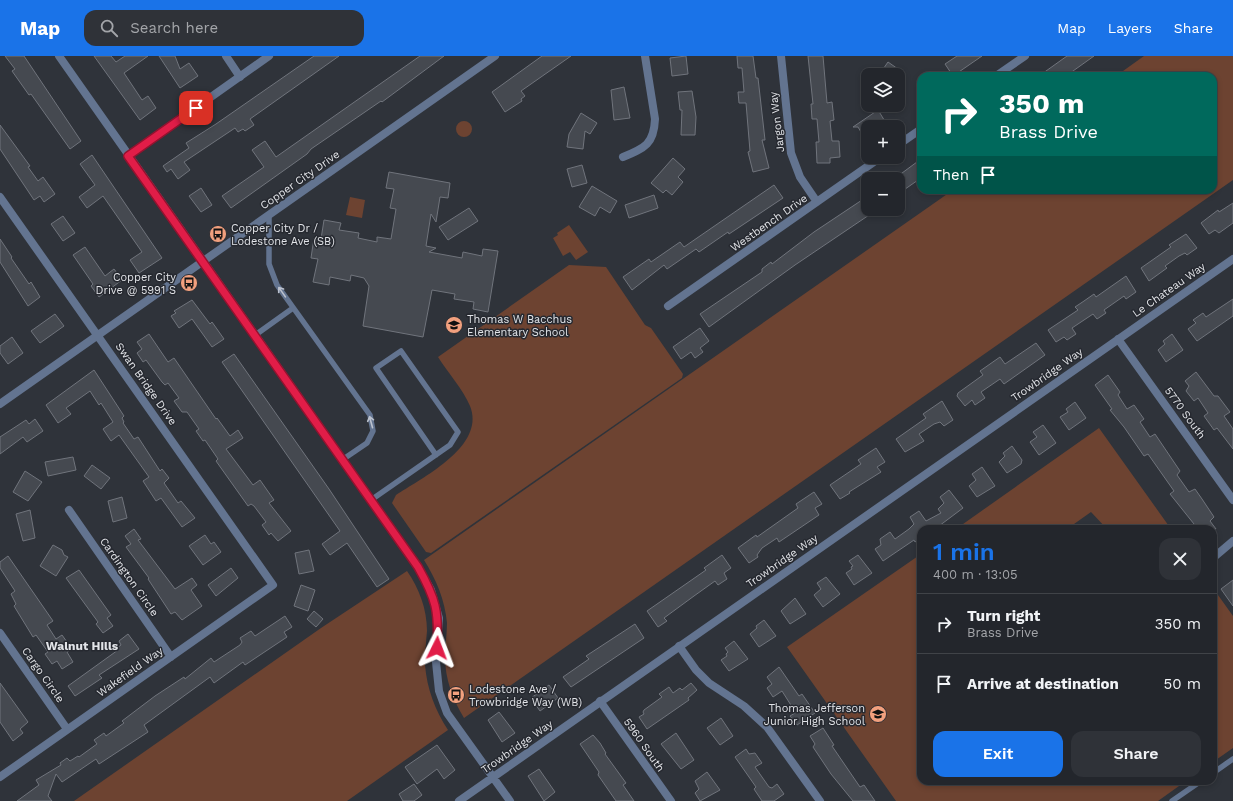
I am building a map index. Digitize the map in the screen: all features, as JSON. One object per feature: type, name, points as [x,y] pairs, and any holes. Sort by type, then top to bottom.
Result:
[{"type":"street","points":[[59,56],[202,262],[418,567],[431,590],[439,618],[436,662],[439,691],[447,713],[510,801]]},
{"type":"street","points":[[226,56],[240,77]]},
{"type":"street","points":[[128,156],[269,56]]},
{"type":"street","name":"Copper City Drive","points":[[0,404],[495,56]]},
{"type":"street","points":[[623,157],[645,147],[652,138],[654,129],[655,119],[644,56]]},
{"type":"street","name":"Jargon Way","points":[[781,56],[791,153],[800,177],[817,202]]},
{"type":"street","points":[[1002,72],[1025,56]]},
{"type":"street","points":[[905,140],[917,132]]},
{"type":"street","name":"Westbench Drive","points":[[668,306],[871,164]]},
{"type":"street","name":"Swan Bridge Drive","points":[[0,197],[273,585]]},
{"type":"street","name":"Le Chateau Way","points":[[1118,339],[1233,259]]},
{"type":"street","name":"5770 South","points":[[1118,339],[1233,500]]},
{"type":"street","name":"Trowbridge Way","points":[[459,801],[1118,339]]},
{"type":"street","name":"Cardington Circle","points":[[69,510],[171,657]]},
{"type":"street","points":[[1217,555],[1233,541]]},
{"type":"street","name":"Wakefield Way","points":[[0,777],[273,585]]},
{"type":"street","name":"Cargo Circle","points":[[0,633],[68,730]]},
{"type":"street","points":[[679,646],[696,670],[709,683],[744,706],[767,727],[820,801]]},
{"type":"street","name":"5960 South","points":[[600,701],[670,801]]},
{"type":"lane","points":[[269,215],[269,264],[277,285],[370,415],[373,431],[367,443],[342,460]]},
{"type":"lane","points":[[254,336],[293,308]]},
{"type":"lane","points":[[371,500],[436,455],[450,445],[458,432],[401,350],[376,368],[436,455]]},
{"type":"lane","points":[[1217,771],[1232,762]]},
{"type":"lane","points":[[1172,801],[1195,785]]},
{"type":"shaded area","points":[[1144,56],[1233,56],[1233,180],[1217,191],[1217,72],[1122,72]]},
{"type":"shaded area","points":[[461,121],[467,121],[472,126],[470,135],[467,137],[461,137],[456,132],[456,126]]},
{"type":"shaded area","points":[[947,194],[1213,194],[464,718],[453,697],[446,673],[445,657],[447,623],[442,598],[436,582],[424,560]]},
{"type":"shaded area","points":[[350,197],[365,200],[362,218],[346,215]]},
{"type":"shaded area","points":[[569,225],[588,252],[576,260],[570,252],[563,256],[553,238],[558,235],[557,233]]},
{"type":"shaded area","points":[[569,265],[606,267],[645,325],[651,328],[683,374],[682,378],[431,553],[426,552],[392,503],[396,495],[449,459],[461,447],[469,434],[473,421],[470,406],[467,400],[438,357]]},
{"type":"shaded area","points":[[1099,428],[1168,525],[1103,525],[1091,512],[1074,524],[1075,525],[962,525]]},
{"type":"shaded area","name":"Thomas Jefferson Junior High School","points":[[917,557],[917,785],[1180,785],[1158,801],[896,801],[787,647]]},
{"type":"shaded area","points":[[407,571],[419,592],[426,615],[427,631],[425,665],[430,691],[439,715],[448,730],[347,801],[74,801],[321,628]]},
{"type":"shaded area","points":[[1217,594],[1233,616],[1233,748],[1217,759]]},
{"type":"building","points":[[5,56],[24,56],[81,141],[70,149],[31,94],[29,95],[12,71],[15,69]]},
{"type":"building","points":[[94,56],[111,56],[116,62],[125,56],[148,56],[124,73],[142,100],[148,96],[156,108],[140,120]]},
{"type":"building","points":[[159,56],[175,56],[180,69],[189,63],[198,76],[180,88]]},
{"type":"building","points":[[314,56],[339,56],[250,119],[254,125],[245,131],[243,129],[238,132],[235,128],[184,162],[190,170],[178,179],[171,169],[167,172],[163,166],[189,148],[186,143]]},
{"type":"building","points":[[420,56],[444,56],[382,102],[381,101],[311,149],[307,154],[231,208],[222,196],[264,167],[252,150],[265,141],[276,157]]},
{"type":"building","points":[[542,56],[571,56],[521,91],[525,96],[521,99],[522,101],[505,112],[492,92]]},
{"type":"building","points":[[686,56],[688,74],[672,76],[670,58]]},
{"type":"building","points":[[737,56],[753,56],[756,78],[758,78],[765,140],[762,140],[769,168],[753,172],[748,152],[750,151],[746,103],[739,103],[738,92],[744,92],[742,68],[738,68]]},
{"type":"building","points":[[808,56],[823,56],[827,103],[832,102],[834,120],[830,121],[832,141],[839,141],[840,157],[830,158],[830,163],[817,163],[816,142],[819,142],[817,119],[812,119],[811,104],[813,104]]},
{"type":"building","points":[[957,56],[982,56],[959,72],[950,72],[945,64]]},
{"type":"building","points":[[1067,56],[1094,56],[1072,72],[1045,72]]},
{"type":"building","points":[[888,62],[897,68],[884,68]]},
{"type":"building","points":[[624,87],[630,118],[614,120],[611,90]]},
{"type":"building","points":[[692,91],[696,117],[695,135],[681,135],[682,110],[680,110],[678,92]]},
{"type":"building","points":[[875,112],[879,112],[884,120],[863,120]]},
{"type":"building","points":[[581,113],[597,123],[590,134],[585,131],[583,149],[567,147],[569,134]]},
{"type":"building","points":[[861,122],[861,132],[858,127],[853,127]]},
{"type":"building","points":[[0,125],[30,166],[28,167],[38,181],[43,177],[55,194],[44,202],[40,196],[34,200],[0,149]]},
{"type":"building","points":[[92,155],[162,258],[139,273],[130,260],[142,252],[103,196],[87,208],[79,197],[95,185],[80,164]]},
{"type":"building","points":[[673,158],[685,169],[678,177],[683,182],[672,195],[666,190],[663,193],[651,183]]},
{"type":"building","points":[[917,162],[917,181],[905,189],[905,172],[903,172]]},
{"type":"building","points":[[582,165],[587,183],[572,187],[567,169]]},
{"type":"building","name":"Thomas W Bacchus Elementary School","points":[[389,172],[450,183],[448,198],[440,197],[436,222],[431,214],[426,246],[436,248],[429,252],[462,258],[463,252],[482,256],[483,249],[498,251],[488,312],[473,309],[474,302],[454,299],[455,294],[432,290],[423,337],[363,326],[369,286],[364,278],[351,275],[350,281],[330,277],[329,285],[313,282],[318,259],[311,258],[314,238],[321,239],[324,220],[341,223],[339,230],[359,233],[358,238],[377,242],[377,237],[391,239],[396,209],[390,208],[394,189],[386,188]]},
{"type":"building","points":[[774,185],[783,198],[729,234],[728,232],[699,252],[696,249],[667,269],[664,265],[632,290],[623,277],[649,259],[651,262],[680,242],[684,247]]},
{"type":"building","points":[[592,186],[617,201],[610,213],[600,207],[595,216],[579,207]]},
{"type":"building","points":[[201,188],[212,205],[201,212],[189,196]]},
{"type":"building","points":[[654,195],[658,208],[629,218],[625,205]]},
{"type":"building","points":[[861,201],[861,216],[868,216],[795,265],[709,327],[700,314],[762,272],[762,269],[771,262],[772,264],[814,232]]},
{"type":"building","points":[[1233,203],[1233,223],[1219,233],[1215,230],[1209,234],[1201,223],[1218,210],[1219,212]]},
{"type":"building","points":[[469,208],[478,221],[448,240],[439,227]]},
{"type":"building","points":[[63,216],[75,233],[63,241],[51,224]]},
{"type":"building","points":[[1186,234],[1197,248],[1187,255],[1185,253],[1179,256],[1165,266],[1167,268],[1149,281],[1141,268],[1171,247],[1169,245]]},
{"type":"building","points":[[0,239],[12,257],[11,258],[29,284],[31,282],[40,297],[28,306],[0,262]]},
{"type":"building","points":[[85,247],[105,276],[114,269],[122,280],[99,297],[91,286],[93,284],[73,255]]},
{"type":"building","points":[[1126,276],[1136,292],[1126,299],[1124,296],[1104,310],[1106,313],[1097,319],[1093,314],[1072,328],[1076,334],[1067,340],[1064,337],[1056,342],[1048,330],[1078,310],[1075,307],[1094,294],[1096,297]]},
{"type":"building","points":[[1233,299],[1233,316],[1197,341],[1188,329],[1196,323],[1193,320],[1203,313],[1206,317]]},
{"type":"building","points":[[192,300],[210,324],[212,322],[224,339],[212,347],[192,319],[179,328],[171,316],[176,313],[174,311]]},
{"type":"building","points":[[55,314],[64,326],[40,343],[31,331]]},
{"type":"building","points":[[700,328],[709,341],[700,348],[703,352],[695,358],[691,352],[681,359],[673,347]]},
{"type":"building","points":[[149,334],[168,362],[174,358],[216,419],[217,418],[230,436],[238,430],[243,438],[226,449],[253,485],[260,480],[274,500],[269,503],[291,531],[278,541],[271,533],[269,535],[262,525],[266,522],[254,506],[251,504],[248,506],[216,461],[218,459],[205,440],[203,441],[196,431],[199,429],[187,412],[182,412],[174,401],[179,398],[168,383],[165,385],[146,360],[143,362],[137,353],[142,349],[137,342]]},
{"type":"building","points":[[1172,334],[1183,350],[1166,362],[1158,350],[1165,344],[1163,341]]},
{"type":"building","points":[[12,337],[23,353],[8,364],[0,353],[0,346]]},
{"type":"building","points":[[1036,343],[1045,355],[1004,384],[1000,379],[981,392],[985,398],[975,405],[972,400],[965,406],[957,396],[958,393],[983,375],[980,371],[1000,357],[1005,364]]},
{"type":"building","points":[[234,354],[329,489],[389,579],[377,587],[347,543],[330,555],[322,544],[340,531],[222,362]]},
{"type":"building","points":[[94,370],[124,416],[122,418],[123,423],[134,439],[138,437],[160,471],[162,469],[169,478],[164,483],[178,503],[181,501],[195,518],[182,527],[161,498],[156,501],[143,481],[149,477],[119,435],[111,441],[103,429],[113,422],[101,403],[99,405],[90,391],[66,408],[71,414],[58,423],[46,405]]},
{"type":"building","points":[[1196,372],[1214,396],[1218,396],[1230,412],[1224,416],[1233,429],[1233,449],[1217,428],[1214,430],[1204,416],[1208,413],[1198,398],[1194,401],[1186,391],[1189,386],[1185,381]]},
{"type":"building","points":[[1108,375],[1120,392],[1118,395],[1127,409],[1134,405],[1144,419],[1140,422],[1150,437],[1155,434],[1180,471],[1177,475],[1189,492],[1195,489],[1214,517],[1210,521],[1213,525],[1195,525],[1170,494],[1174,491],[1148,454],[1144,456],[1110,410],[1112,409],[1095,385]]},
{"type":"building","points":[[942,401],[953,420],[944,426],[940,422],[934,424],[919,434],[924,441],[905,452],[896,439],[926,418],[923,414]]},
{"type":"building","points":[[1075,402],[1086,418],[1069,430],[1060,417],[1068,412],[1066,409]]},
{"type":"building","points":[[35,419],[43,431],[27,442],[23,437],[0,454],[0,437],[26,420],[29,424]]},
{"type":"building","points":[[1043,425],[1056,443],[1039,455],[1030,442],[1037,437],[1033,432]]},
{"type":"building","points":[[1012,446],[1022,460],[1021,464],[1007,473],[999,462],[1005,456],[1003,453]]},
{"type":"building","points":[[876,448],[885,462],[877,467],[881,472],[840,499],[830,485],[861,464],[858,460]]},
{"type":"building","points":[[73,457],[76,470],[48,476],[45,462]]},
{"type":"building","points":[[92,465],[110,478],[101,489],[84,476]]},
{"type":"building","points":[[982,467],[995,486],[977,497],[969,486],[976,480],[972,474]]},
{"type":"building","points":[[25,471],[42,482],[28,501],[13,492]]},
{"type":"building","points":[[949,490],[963,508],[940,525],[917,525],[917,541],[915,542],[914,540],[883,561],[875,549],[881,545],[880,539],[890,532],[895,539],[909,529],[914,524],[910,517],[919,511],[926,521],[941,513],[938,509],[944,503],[940,497]]},
{"type":"building","points":[[814,492],[822,504],[815,508],[819,515],[779,542],[777,538],[762,548],[757,555],[758,557],[749,563],[738,548],[756,535],[757,537],[798,508],[796,504]]},
{"type":"building","points":[[122,497],[127,518],[113,522],[108,501]]},
{"type":"building","points":[[30,510],[35,538],[23,541],[16,514]]},
{"type":"building","points":[[134,529],[141,539],[138,540],[175,589],[192,578],[197,585],[191,590],[202,606],[182,620],[175,612],[171,614],[148,579],[149,578],[126,547],[131,544],[125,536]]},
{"type":"building","points":[[205,535],[211,544],[214,542],[221,552],[203,565],[189,546]]},
{"type":"building","points":[[53,545],[62,550],[64,555],[68,557],[56,576],[40,566]]},
{"type":"building","points":[[309,550],[314,571],[299,574],[295,553]]},
{"type":"building","points":[[722,555],[731,568],[724,573],[727,579],[718,585],[715,581],[664,618],[667,621],[658,627],[647,611],[706,570],[704,568]]},
{"type":"building","points":[[858,555],[872,573],[854,585],[846,573],[852,569],[851,567],[853,566],[849,561]]},
{"type":"building","points":[[8,556],[53,621],[47,625],[56,639],[62,635],[72,649],[67,652],[73,662],[62,669],[57,661],[52,664],[45,654],[48,652],[36,635],[33,637],[14,606],[16,604],[11,594],[15,591],[0,568],[0,562]]},
{"type":"building","points":[[231,568],[238,578],[216,596],[208,585]]},
{"type":"building","points":[[79,570],[111,615],[107,618],[113,626],[103,633],[96,624],[98,622],[66,578]]},
{"type":"building","points":[[826,577],[840,594],[823,607],[814,595],[821,589],[817,583]]},
{"type":"building","points":[[1233,580],[1233,606],[1221,589]]},
{"type":"building","points":[[301,585],[315,590],[308,611],[294,606]]},
{"type":"building","points":[[795,598],[806,614],[790,624],[781,611]]},
{"type":"building","points":[[314,611],[323,619],[316,627],[307,619]]},
{"type":"building","points":[[285,616],[292,627],[284,632],[287,637],[245,665],[243,662],[214,683],[210,677],[144,725],[148,732],[99,764],[96,759],[62,782],[56,774],[48,796],[52,801],[17,801],[39,785],[36,780],[61,765],[60,763],[67,758],[70,761],[78,756],[79,757],[97,744],[94,740],[104,733],[106,736],[124,723],[122,721],[155,696],[184,677],[185,679],[211,658],[214,662],[240,645],[242,642],[240,638],[251,631],[255,636]]},
{"type":"building","points":[[764,620],[776,636],[759,647],[750,634],[757,628],[756,626]]},
{"type":"building","points":[[635,624],[644,638],[571,687],[563,677],[589,659],[586,656]]},
{"type":"building","points":[[128,634],[139,649],[99,675],[102,678],[75,696],[68,686],[118,650],[117,648],[121,645],[119,641]]},
{"type":"building","points":[[734,641],[748,659],[729,671],[721,660],[727,656],[726,654],[728,652],[725,648]]},
{"type":"building","points":[[779,667],[799,696],[802,694],[815,713],[797,725],[790,716],[795,713],[794,710],[782,691],[773,697],[767,688],[772,684],[767,677]]},
{"type":"building","points":[[0,683],[28,722],[20,729],[23,733],[13,741],[0,722]]},
{"type":"building","points":[[691,683],[697,690],[688,698],[689,700],[647,729],[639,717],[644,714],[644,710],[662,697],[659,694],[669,687],[673,693],[680,688],[682,690]]},
{"type":"building","points":[[549,685],[558,698],[540,711],[531,698]]},
{"type":"building","points":[[499,712],[515,733],[502,742],[488,720]]},
{"type":"building","points":[[721,718],[733,736],[720,745],[707,728]]},
{"type":"building","points":[[823,728],[834,745],[832,746],[860,787],[864,785],[875,801],[853,801],[831,774],[813,747],[815,744],[810,736]]},
{"type":"building","points":[[676,733],[694,760],[681,769],[661,744]]},
{"type":"building","points":[[593,735],[600,743],[606,753],[605,754],[626,783],[623,785],[634,801],[616,801],[598,775],[599,772],[580,744]]},
{"type":"building","points":[[437,745],[455,770],[444,779],[437,769],[417,784],[405,767]]},
{"type":"building","points":[[746,749],[749,754],[755,753],[762,763],[755,767],[769,787],[772,788],[777,784],[784,794],[774,801],[762,801],[754,789],[756,787],[735,757]]},
{"type":"building","points":[[539,769],[555,792],[544,801],[528,776]]},
{"type":"building","points":[[707,772],[720,790],[700,801],[695,793],[699,789],[695,781]]},
{"type":"building","points":[[414,784],[422,795],[414,801],[403,801],[399,794]]},
{"type":"place","name":"Copper City Dr / Lodestone Ave (SB)","points":[[218,234]]},
{"type":"place","name":"Copper City Drive @ 5991 S","points":[[189,283]]},
{"type":"place","name":"Thomas W Bacchus Elementary School","points":[[454,325]]},
{"type":"place","name":"Lodestone Ave / Trowbridge Way (WB)","points":[[456,695]]},
{"type":"place","name":"Thomas Jefferson Junior High School","points":[[878,714]]},
{"type":"district","name":"Walnut Hills","points":[[82,646]]},
{"type":"route","points":[[196,108],[128,156],[418,567],[431,590],[439,618],[437,648]]}]
